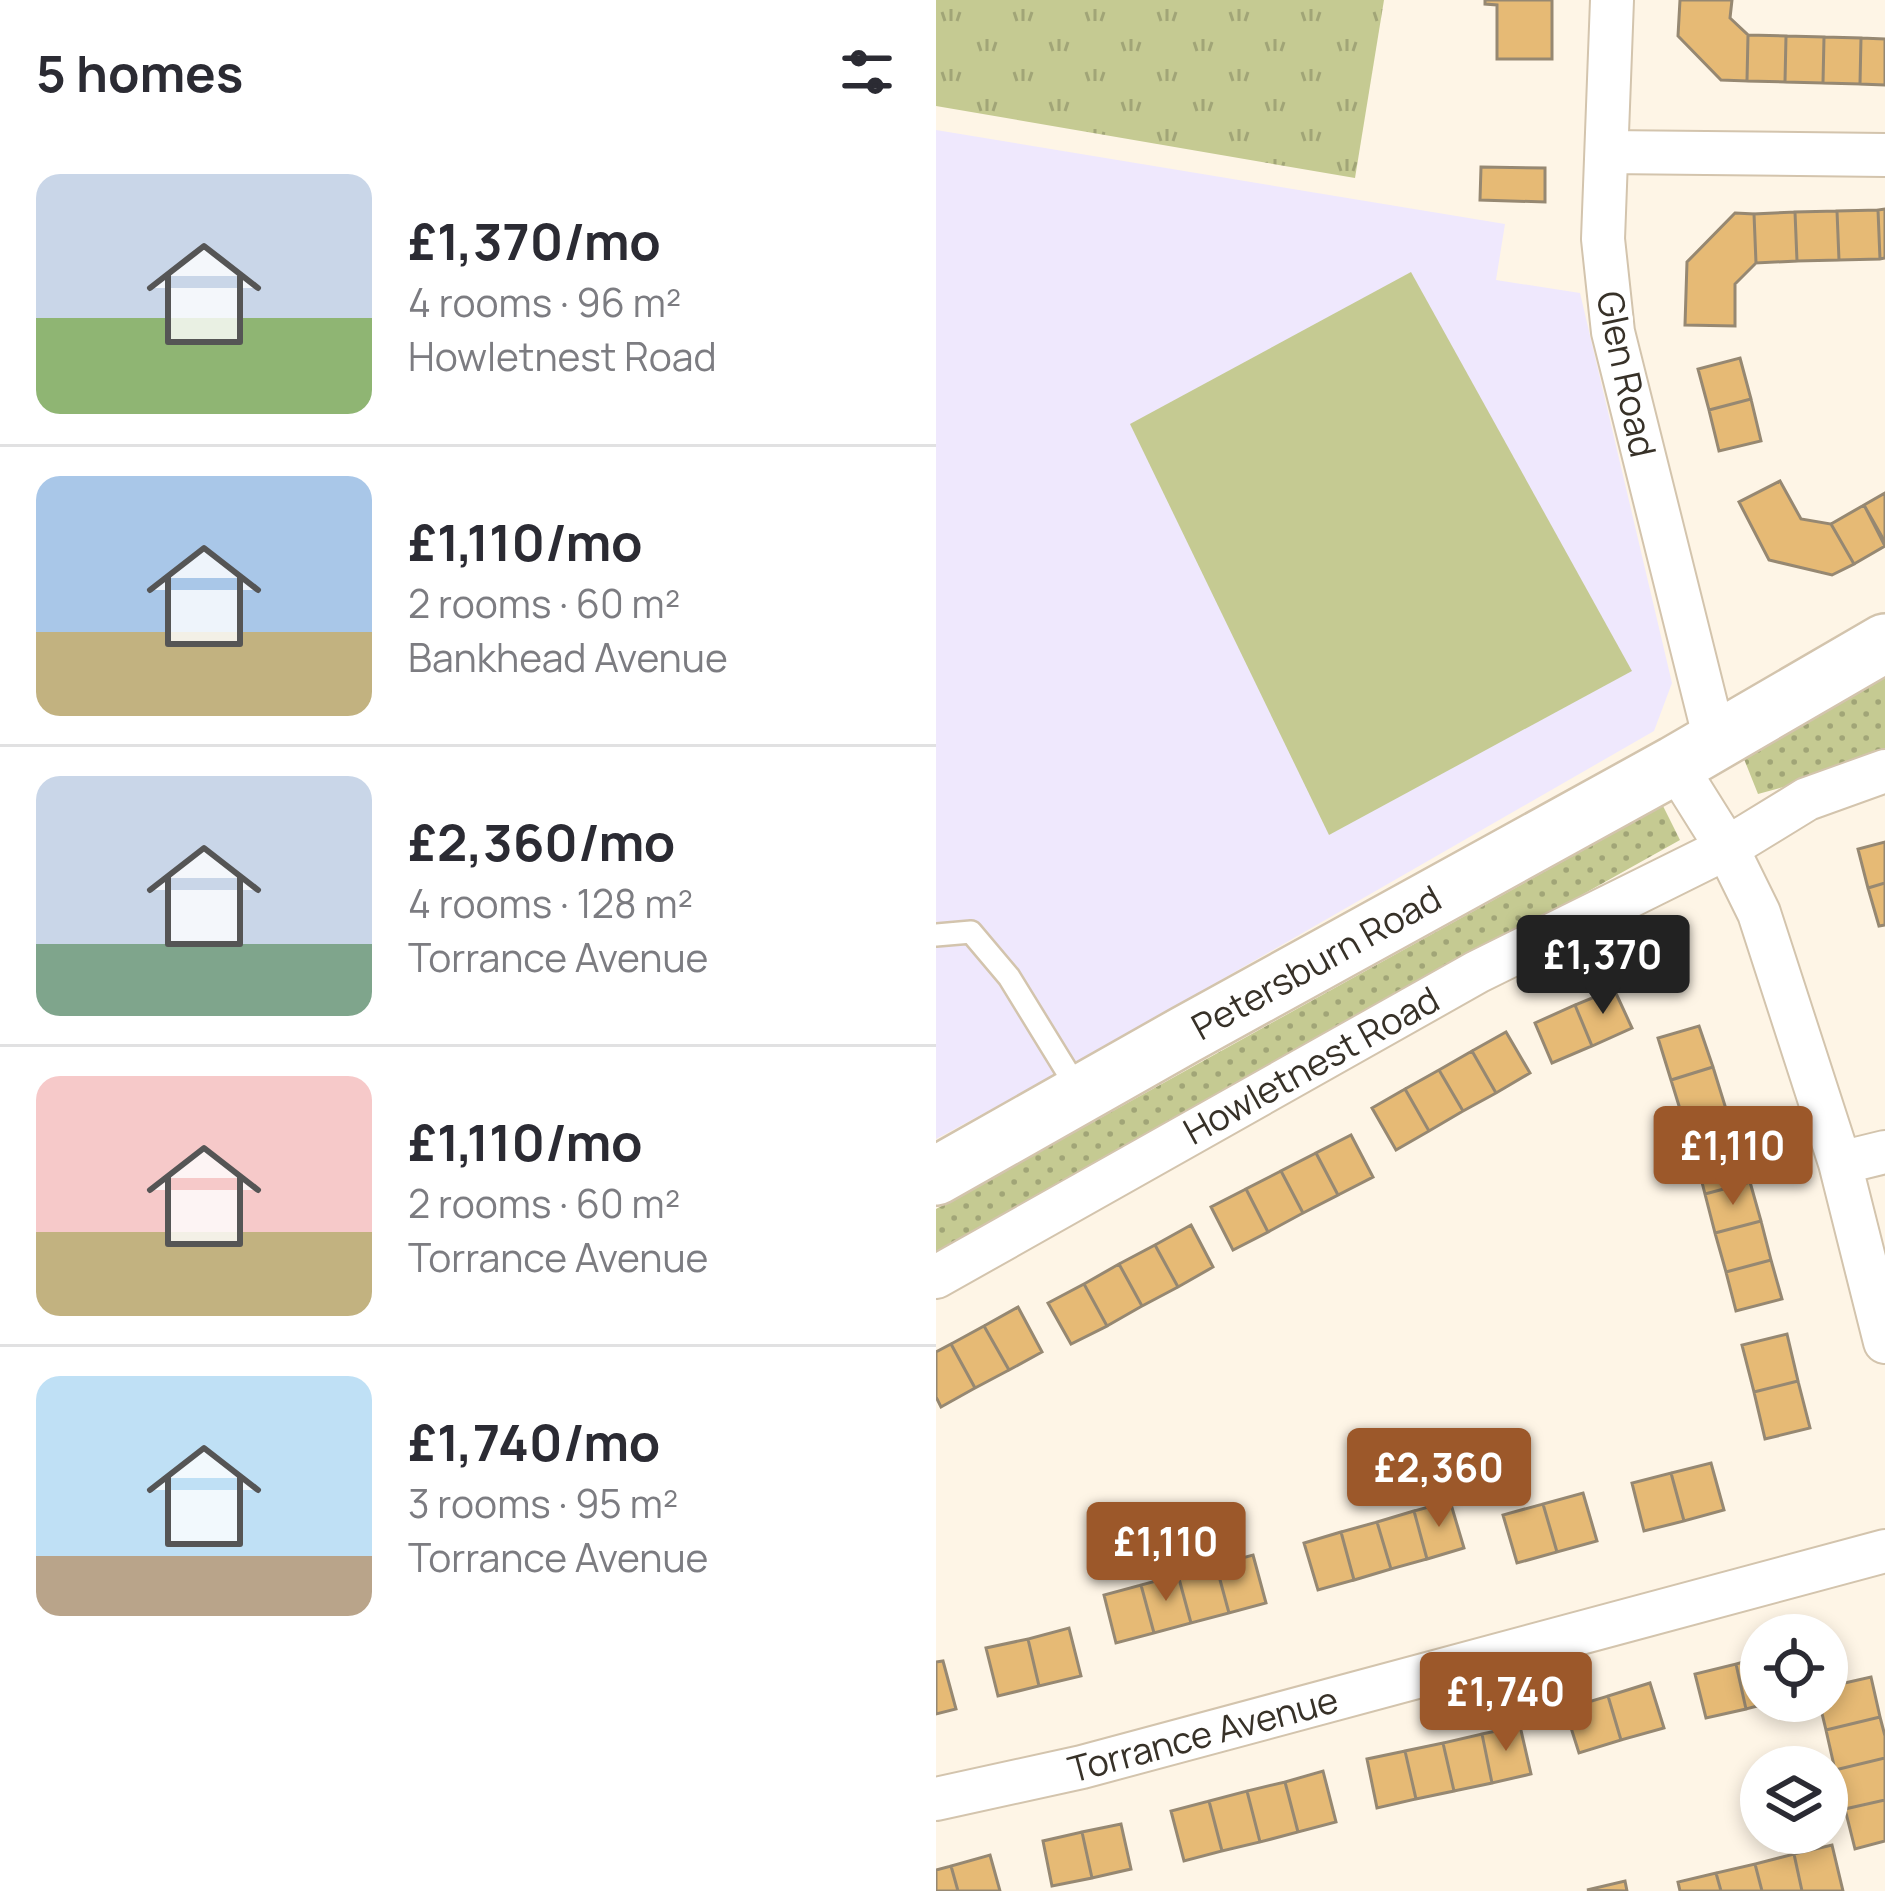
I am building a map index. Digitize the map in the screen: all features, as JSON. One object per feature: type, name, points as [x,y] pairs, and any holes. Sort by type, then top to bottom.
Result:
[{"type":"main road","name":"Petersburn Road","points":[[936,1176],[1885,643]]},
{"type":"street","name":"Glen Road","points":[[1612,0],[1603,239],[1612,332],[1695,752],[1727,848],[1759,913],[1840,1163],[1885,1342]]},
{"type":"street","points":[[1607,152],[1885,155]]},
{"type":"street","name":"Howletnest Road","points":[[936,1277],[1477,972],[1727,848],[1807,799],[1885,771]]},
{"type":"street","points":[[1840,1163],[1885,1152]]},
{"type":"street","name":"Torrance Avenue","points":[[936,1799],[1105,1761],[1885,1551]]},
{"type":"lane","points":[[936,935],[971,932],[1009,976],[1081,1095]]},
{"type":"shaded area","points":[[936,130],[1505,224],[1496,280],[1580,293],[1672,683],[1654,731],[936,1139]]},
{"type":"green space","points":[[936,0],[1384,0],[1355,178],[936,106]]},
{"type":"green space","points":[[1411,272],[1632,671],[1329,835],[1130,424]]},
{"type":"green space","points":[[1885,678],[1885,749],[1758,794],[1744,759]]},
{"type":"green space","points":[[1663,806],[1680,840],[936,1256],[936,1209]]},
{"type":"building","points":[[1485,0],[1552,0],[1552,59],[1497,59],[1497,5],[1485,4]]},
{"type":"building","points":[[1680,0],[1732,0],[1730,18],[1748,35],[1747,81],[1721,80],[1678,36]]},
{"type":"building","points":[[1748,35],[1786,36],[1785,82],[1747,81]]},
{"type":"building","points":[[1786,36],[1824,37],[1823,83],[1785,82]]},
{"type":"building","points":[[1824,37],[1861,38],[1860,84],[1823,83]]},
{"type":"building","points":[[1861,38],[1885,39],[1885,85],[1860,84]]},
{"type":"building","points":[[1481,167],[1545,168],[1545,202],[1480,200]]},
{"type":"building","points":[[1885,209],[1885,258],[1880,259],[1878,210]]},
{"type":"building","points":[[1878,210],[1880,259],[1839,260],[1837,211]]},
{"type":"building","points":[[1837,211],[1839,260],[1797,261],[1795,212]]},
{"type":"building","points":[[1795,212],[1797,261],[1756,263],[1754,214]]},
{"type":"building","points":[[1735,213],[1754,214],[1756,263],[1735,284],[1735,326],[1685,325],[1687,262]]},
{"type":"building","points":[[1740,358],[1751,399],[1709,410],[1698,369]]},
{"type":"building","points":[[1751,399],[1761,441],[1719,451],[1709,410]]},
{"type":"building","points":[[1780,481],[1801,519],[1831,524],[1854,564],[1832,575],[1769,560],[1739,502]]},
{"type":"building","points":[[1885,493],[1885,542],[1864,505]]},
{"type":"building","points":[[1864,505],[1885,546],[1854,564],[1831,524]]},
{"type":"building","points":[[1885,842],[1885,883],[1868,888],[1858,849]]},
{"type":"building","points":[[1885,883],[1885,925],[1879,926],[1868,888]]},
{"type":"building","points":[[1614,989],[1632,1028],[1592,1046],[1575,1005]]},
{"type":"building","points":[[1575,1005],[1592,1046],[1552,1063],[1535,1023]]},
{"type":"building","points":[[1699,1026],[1713,1067],[1671,1080],[1658,1038]]},
{"type":"building","points":[[1506,1032],[1530,1073],[1496,1093],[1472,1051]]},
{"type":"building","points":[[1472,1051],[1496,1093],[1463,1111],[1439,1070]]},
{"type":"building","points":[[1713,1067],[1726,1109],[1684,1122],[1671,1080]]},
{"type":"building","points":[[1439,1070],[1463,1111],[1429,1131],[1405,1089]]},
{"type":"building","points":[[1405,1089],[1429,1131],[1396,1150],[1372,1108]]},
{"type":"building","points":[[1351,1135],[1373,1177],[1338,1195],[1316,1153]]},
{"type":"building","points":[[1740,1143],[1750,1182],[1705,1194],[1695,1155]]},
{"type":"building","points":[[1316,1153],[1338,1195],[1303,1213],[1281,1171]]},
{"type":"building","points":[[1281,1171],[1303,1213],[1268,1232],[1246,1189]]},
{"type":"building","points":[[1750,1182],[1761,1221],[1715,1233],[1705,1194]]},
{"type":"building","points":[[1246,1189],[1268,1232],[1233,1250],[1211,1207]]},
{"type":"building","points":[[1761,1221],[1771,1260],[1726,1272],[1715,1233]]},
{"type":"building","points":[[1191,1225],[1213,1267],[1178,1287],[1155,1245]]},
{"type":"building","points":[[1155,1245],[1178,1287],[1142,1306],[1119,1264]]},
{"type":"building","points":[[1771,1260],[1782,1299],[1736,1311],[1726,1272]]},
{"type":"building","points":[[1119,1264],[1142,1306],[1107,1326],[1084,1284]]},
{"type":"building","points":[[1084,1284],[1107,1326],[1071,1344],[1048,1303]]},
{"type":"building","points":[[1018,1307],[1042,1352],[1009,1370],[984,1326]]},
{"type":"building","points":[[984,1326],[1009,1370],[975,1388],[951,1344]]},
{"type":"building","points":[[1787,1334],[1798,1381],[1754,1392],[1742,1345]]},
{"type":"building","points":[[951,1344],[975,1388],[941,1407],[936,1397],[936,1352]]},
{"type":"building","points":[[1798,1381],[1810,1428],[1765,1439],[1754,1392]]},
{"type":"building","points":[[1711,1463],[1724,1510],[1684,1521],[1671,1473]]},
{"type":"building","points":[[1671,1473],[1684,1521],[1644,1531],[1632,1483]]},
{"type":"building","points":[[1583,1493],[1597,1541],[1557,1552],[1543,1504]]},
{"type":"building","points":[[1450,1501],[1464,1548],[1427,1559],[1414,1511]]},
{"type":"building","points":[[1543,1504],[1557,1552],[1517,1563],[1503,1515]]},
{"type":"building","points":[[1414,1511],[1427,1559],[1391,1569],[1377,1522]]},
{"type":"building","points":[[1377,1522],[1391,1569],[1354,1580],[1341,1532]]},
{"type":"building","points":[[1341,1532],[1354,1580],[1318,1590],[1304,1543]]},
{"type":"building","points":[[1253,1555],[1266,1603],[1229,1613],[1216,1565]]},
{"type":"building","points":[[1216,1565],[1229,1613],[1191,1623],[1178,1575]]},
{"type":"building","points":[[1178,1575],[1191,1623],[1154,1633],[1141,1585]]},
{"type":"building","points":[[1141,1585],[1154,1633],[1116,1643],[1104,1595]]},
{"type":"building","points":[[1069,1628],[1081,1676],[1039,1686],[1028,1639]]},
{"type":"building","points":[[1028,1639],[1039,1686],[998,1696],[986,1648]]},
{"type":"building","points":[[943,1661],[956,1709],[936,1714],[936,1662]]},
{"type":"building","points":[[1736,1664],[1740,1710],[1706,1718],[1695,1674]]},
{"type":"building","points":[[1871,1677],[1880,1717],[1826,1730],[1824,1722],[1848,1722],[1848,1682]]},
{"type":"building","points":[[1650,1683],[1664,1728],[1621,1740],[1608,1696]]},
{"type":"building","points":[[1608,1696],[1621,1740],[1579,1753],[1565,1709]]},
{"type":"building","points":[[1880,1717],[1885,1758],[1848,1767],[1848,1746],[1830,1746],[1826,1730]]},
{"type":"building","points":[[1520,1726],[1531,1774],[1492,1783],[1482,1734]]},
{"type":"building","points":[[1482,1734],[1492,1783],[1454,1791],[1443,1743]]},
{"type":"building","points":[[1443,1743],[1454,1791],[1416,1799],[1405,1751]]},
{"type":"building","points":[[1405,1751],[1416,1799],[1377,1808],[1367,1759]]},
{"type":"building","points":[[1885,1758],[1885,1800],[1848,1808],[1848,1767]]},
{"type":"building","points":[[1323,1771],[1336,1822],[1298,1832],[1285,1782]]},
{"type":"building","points":[[1285,1782],[1298,1832],[1260,1842],[1247,1791]]},
{"type":"building","points":[[1247,1791],[1260,1842],[1222,1851],[1209,1801]]},
{"type":"building","points":[[1885,1800],[1885,1841],[1855,1849],[1848,1808]]},
{"type":"building","points":[[1209,1801],[1222,1851],[1184,1861],[1171,1811]]},
{"type":"building","points":[[1121,1824],[1131,1869],[1092,1878],[1082,1832]]},
{"type":"building","points":[[1082,1832],[1092,1878],[1052,1886],[1043,1841]]},
{"type":"building","points":[[1794,1854],[1834,1854],[1843,1891],[1802,1891]]},
{"type":"building","points":[[1794,1854],[1802,1891],[1762,1891],[1755,1864]]},
{"type":"building","points":[[990,1855],[1000,1891],[958,1891],[951,1866]]},
{"type":"building","points":[[1755,1864],[1762,1891],[1721,1891],[1716,1873]]},
{"type":"building","points":[[951,1866],[958,1891],[936,1891],[936,1870]]},
{"type":"building","points":[[1716,1873],[1721,1891],[1680,1891],[1678,1882]]},
{"type":"building","points":[[1625,1881],[1627,1891],[1587,1890]]}]
